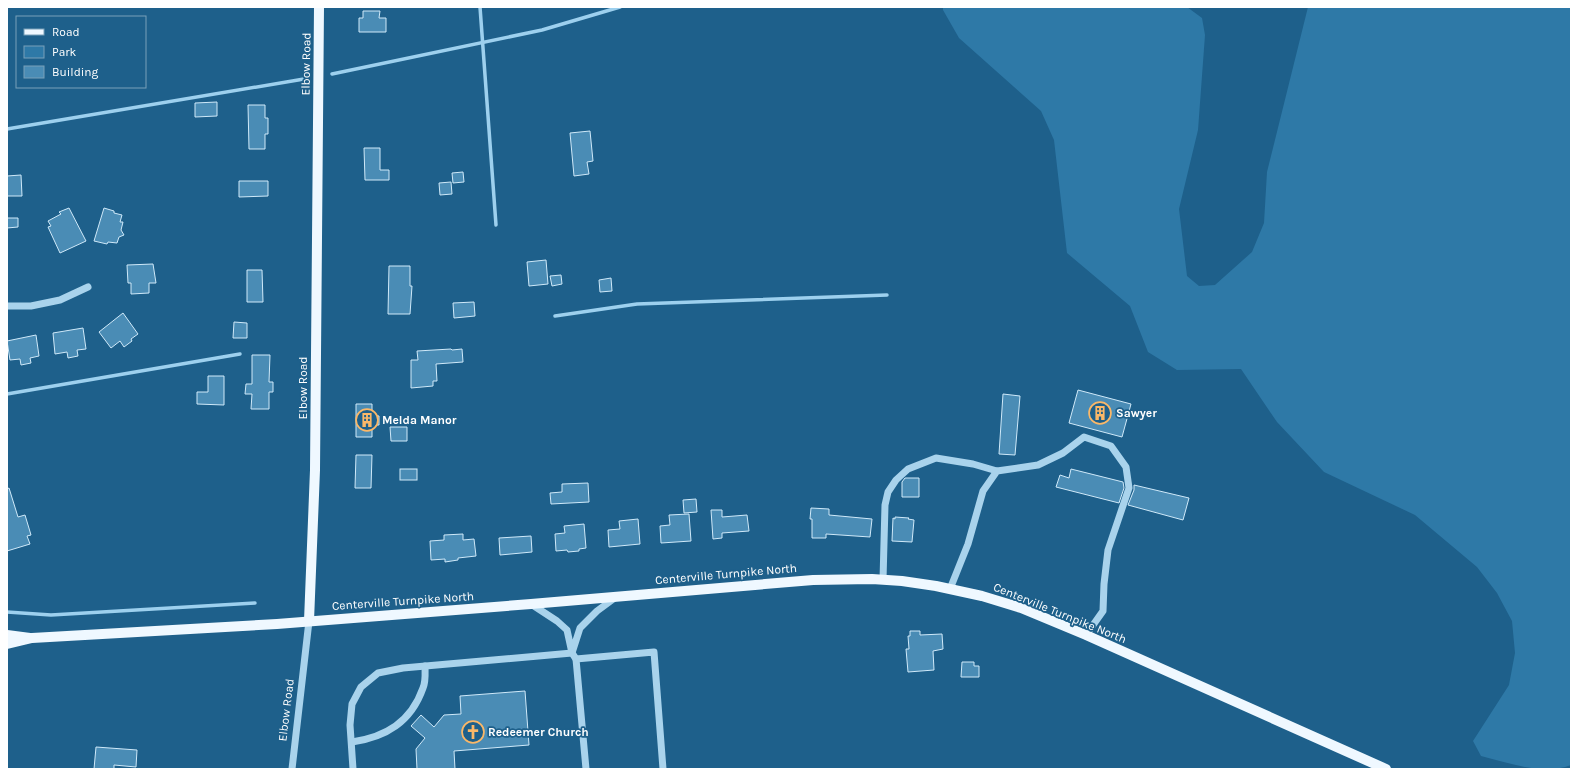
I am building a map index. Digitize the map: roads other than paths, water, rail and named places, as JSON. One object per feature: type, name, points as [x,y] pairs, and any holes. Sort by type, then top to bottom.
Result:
[{"type":"main road","name":"Elbow Road","points":[[309,621],[315,470],[319,7]]},
{"type":"main road","name":"Centerville Turnpike North","points":[[7,644],[32,638],[309,621],[813,580],[883,580],[936,586],[982,596],[1021,608],[1086,635],[1386,769]]},
{"type":"main road","name":"Centerville Turnpike North","points":[[7,635],[32,638]]},
{"type":"street","points":[[7,306],[31,306],[60,300],[88,287]]},
{"type":"street","points":[[883,580],[885,505],[888,492],[896,480],[908,469],[936,458],[973,464],[997,471],[1038,465],[1063,452],[1084,437],[1111,446],[1126,467],[1129,488],[1108,550],[1104,584],[1103,611],[1086,635]]},
{"type":"street","points":[[950,589],[968,544],[983,491],[997,471]]},
{"type":"street","points":[[574,656],[580,628],[597,611],[617,596]]},
{"type":"street","points":[[531,604],[557,621],[567,630],[574,656],[586,769]]},
{"type":"street","name":"Elbow Road","points":[[292,769],[309,621]]},
{"type":"street","points":[[354,769],[350,725],[352,704],[361,687],[378,673],[403,668],[425,666],[654,652],[663,769]]},
{"type":"street","points":[[352,742],[369,739],[384,734],[400,723],[415,706],[424,686],[425,666]]},
{"type":"waterway","points":[[480,7],[496,225]]},
{"type":"waterway","points":[[332,74],[542,30],[620,7]]},
{"type":"waterway","points":[[7,129],[304,79]]},
{"type":"waterway","points":[[555,316],[637,304],[887,295]]},
{"type":"waterway","points":[[7,394],[240,354]]},
{"type":"waterway","points":[[7,612],[51,615],[255,603]]},
{"type":"place","name":"Sawyer","points":[[1100,413]]},
{"type":"place","name":"Melda Manor","points":[[367,420]]},
{"type":"place","name":"Redeemer Church","points":[[473,732]]}]
